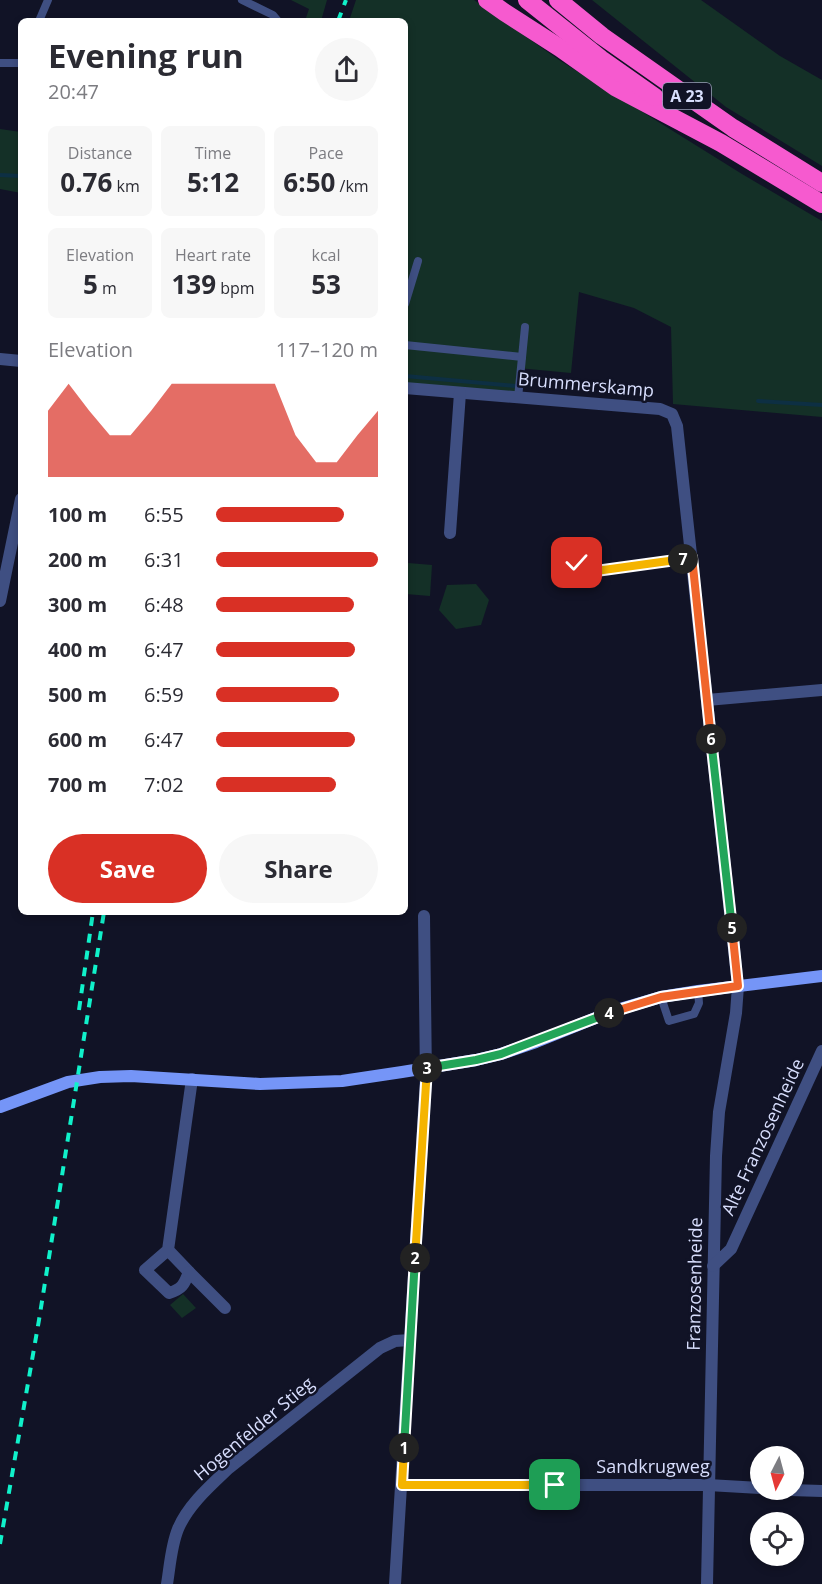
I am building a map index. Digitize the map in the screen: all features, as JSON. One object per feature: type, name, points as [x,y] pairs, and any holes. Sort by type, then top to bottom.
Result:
[{"type":"highway","points":[[488,0],[615,87],[721,143]]},
{"type":"highway","name":"A 23","points":[[527,0],[601,59],[721,143],[822,204]]},
{"type":"highway","name":"A 23","points":[[558,0],[602,36],[733,128],[822,183]]},
{"type":"street","points":[[0,359],[18,361]]},
{"type":"street","name":"Brummerskamp","points":[[408,388],[660,410],[672,414],[677,426],[738,986]]},
{"type":"street","points":[[450,533],[460,393]]},
{"type":"street","points":[[0,601],[18,514]]},
{"type":"street","points":[[707,700],[822,690]]},
{"type":"street","points":[[395,1584],[423,1146],[426,1068],[424,916]]},
{"type":"street","points":[[0,1107],[68,1082],[89,1078],[131,1076],[257,1084],[342,1081],[426,1068],[501,1054],[613,1011],[661,997],[822,976]]},
{"type":"street","name":"Franzosenheide","points":[[706,1584],[716,1156],[719,1112],[736,1013],[738,986]]},
{"type":"street","name":"Alte Franzosenheide","points":[[713,1266],[731,1249],[822,1051]]},
{"type":"street","points":[[189,1272],[185,1283],[179,1290],[169,1293],[145,1270],[168,1250],[192,1080]]},
{"type":"street","points":[[168,1250],[225,1308]]},
{"type":"street","name":"Hogenfelder Stieg","points":[[167,1584],[180,1526],[194,1504],[213,1483],[380,1348],[395,1341],[410,1340]]},
{"type":"street","name":"Sandkrugweg","points":[[402,1485],[708,1485],[750,1487]]},
{"type":"street","points":[[804,1490],[822,1491]]},
{"type":"lane","points":[[40,18],[48,0]]},
{"type":"lane","points":[[242,0],[277,18]]},
{"type":"lane","points":[[0,63],[18,63]]},
{"type":"lane","points":[[408,294],[418,261]]},
{"type":"lane","points":[[518,398],[525,327]]},
{"type":"lane","points":[[408,345],[522,357]]},
{"type":"lane","points":[[577,563],[596,571],[692,557]]},
{"type":"lane","points":[[661,997],[669,1021],[694,1014],[699,1003],[698,991]]},
{"type":"green space","points":[[291,0],[327,0],[322,18],[306,18],[309,9]]},
{"type":"green space","points":[[356,0],[474,0],[559,60],[822,221],[822,417],[673,404],[671,327],[634,308],[579,292],[571,373],[518,368],[515,392],[408,383],[408,18],[350,18]]},
{"type":"green space","points":[[592,0],[701,0],[780,56],[822,80],[822,166],[726,107]]},
{"type":"green space","points":[[0,129],[18,132],[18,192],[0,189]]},
{"type":"green space","points":[[408,563],[432,565],[430,596],[408,594]]},
{"type":"green space","points":[[476,584],[489,600],[481,625],[456,629],[439,610],[447,585]]},
{"type":"green space","points":[[183,1294],[196,1308],[182,1318],[170,1305]]},
{"type":"waterway","points":[[0,175],[18,176]]},
{"type":"waterway","points":[[408,376],[515,386]]},
{"type":"waterway","points":[[758,401],[822,405]]},
{"type":"railway","points":[[339,18],[346,0]]},
{"type":"railway","points":[[79,1010],[93,915]]},
{"type":"railway","points":[[0,1544],[39,1320],[104,915]]},
{"type":"route","points":[[555,1485],[402,1485],[426,1068],[501,1054],[644,1001],[681,993],[738,986],[692,557],[596,571],[577,563]]}]
